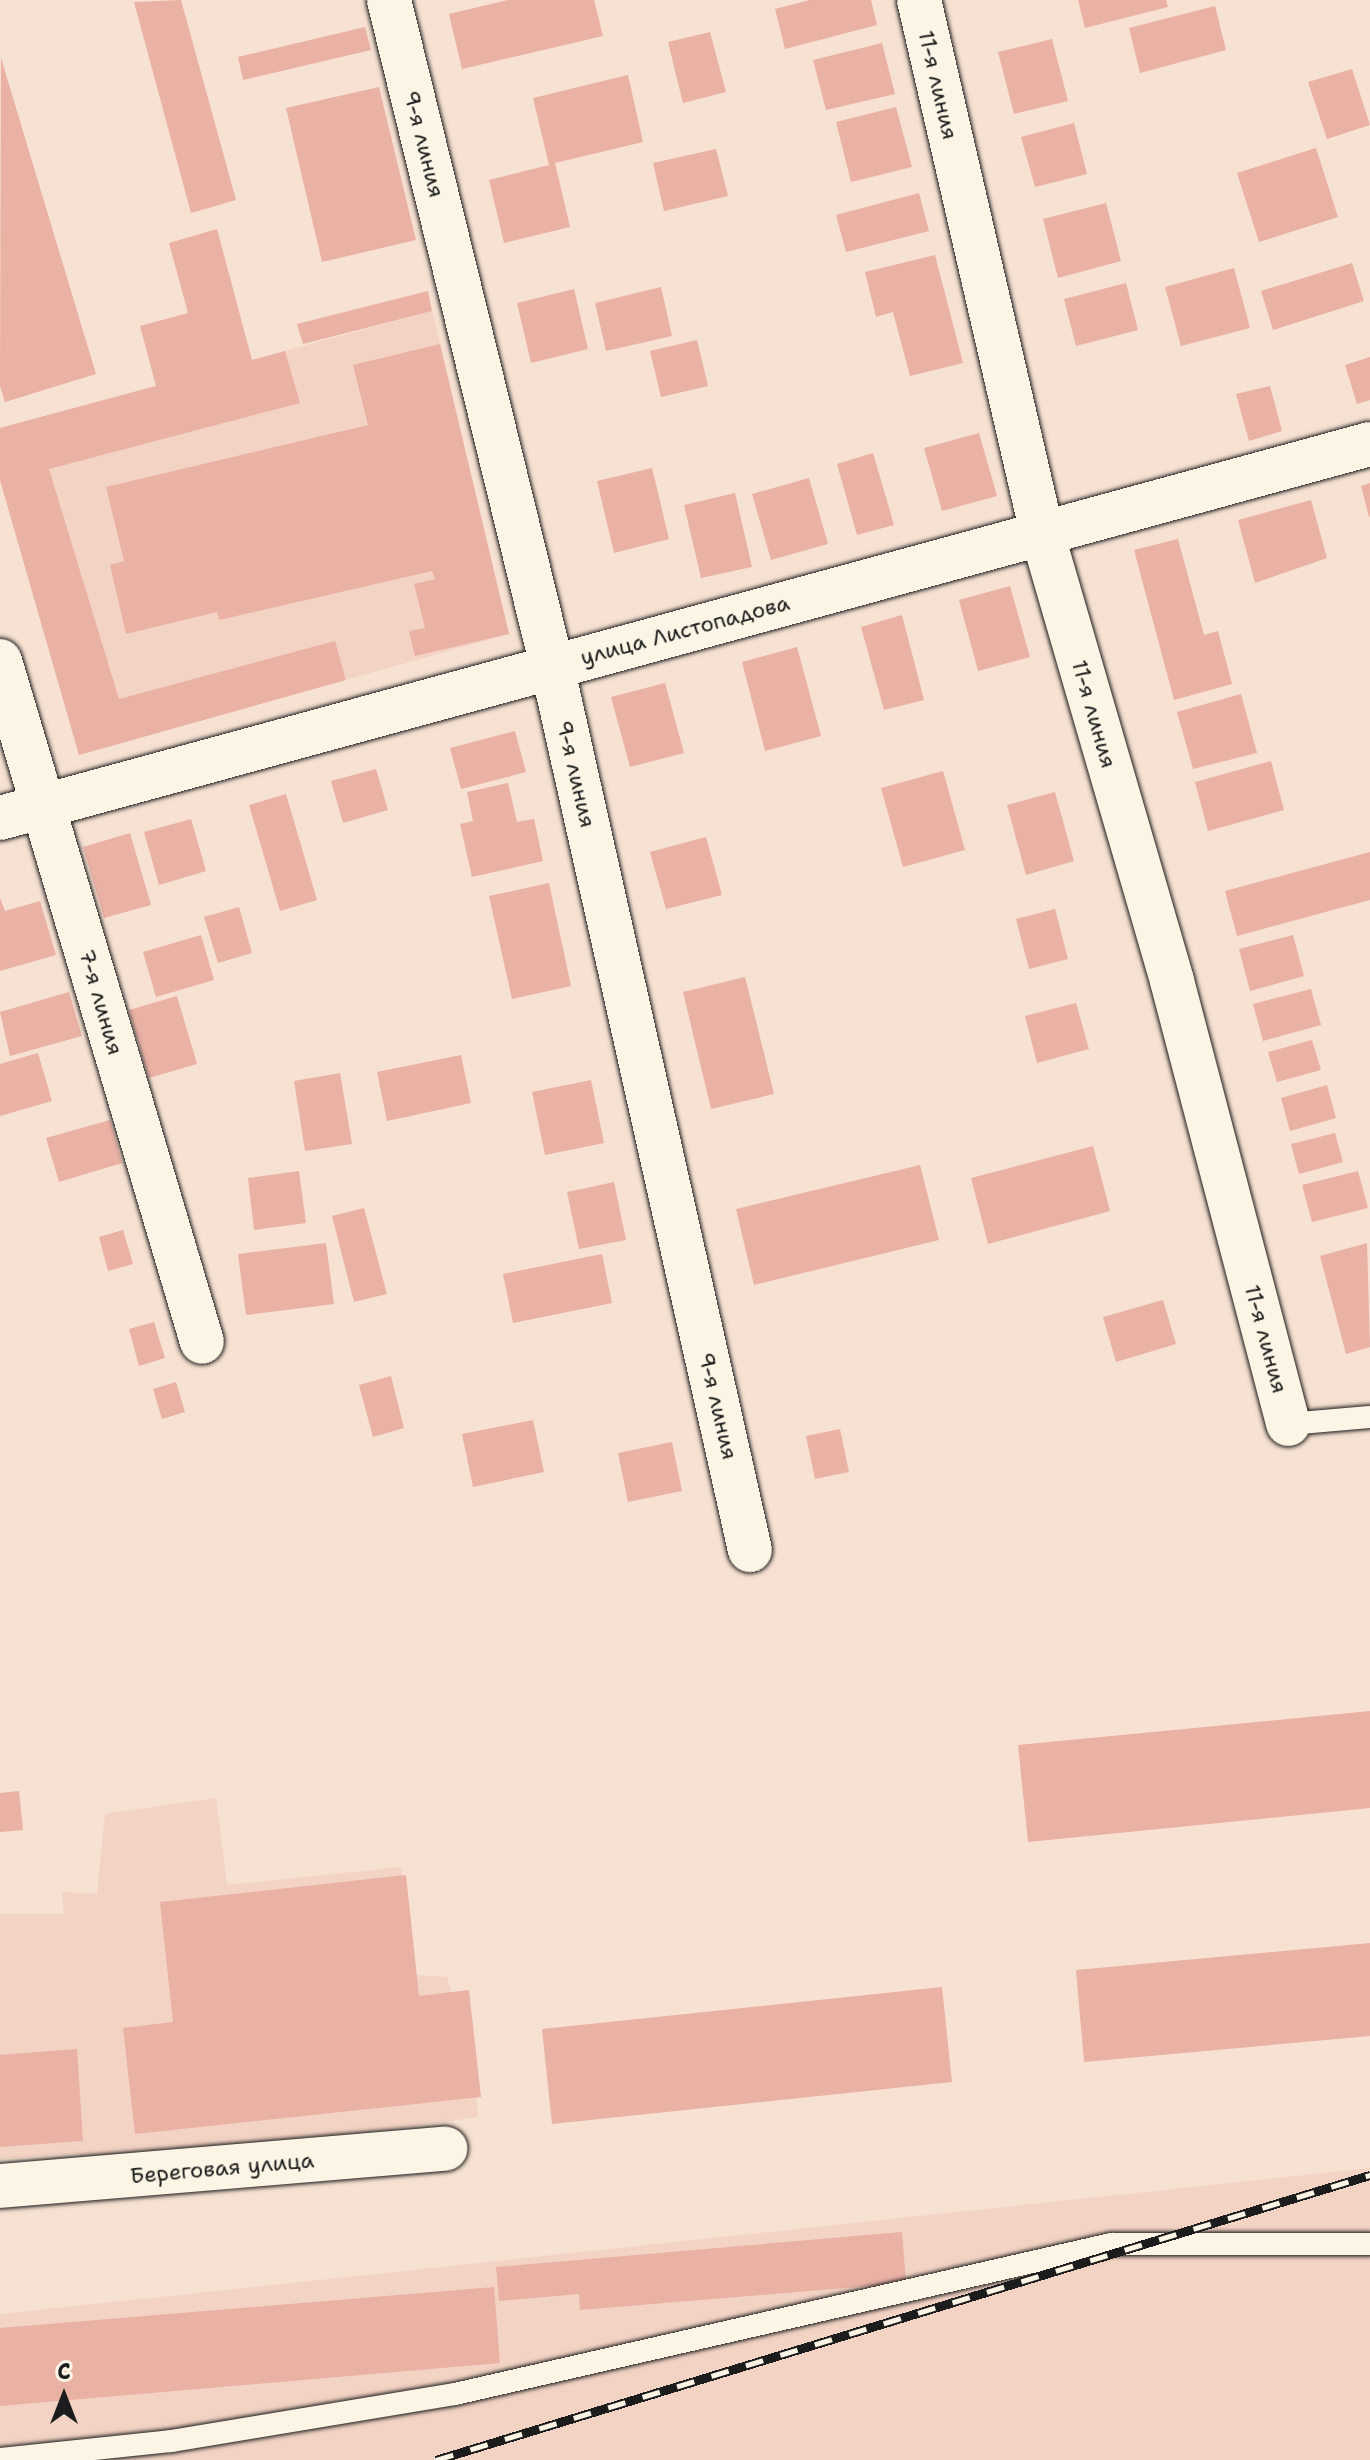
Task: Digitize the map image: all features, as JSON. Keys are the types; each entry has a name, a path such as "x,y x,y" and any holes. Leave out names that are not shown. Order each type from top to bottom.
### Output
{"street":[{"name":"9-я линия","path":"389,0 552,666 750,1550"},
{"name":"11-я линия","path":"919,0 1042,533 1172,981 1288,1424"},
{"name":"улица Листопадова","path":"0,818 1370,444"},
{"name":"7-я линия","path":"0,661 202,1342"},
{"name":"Береговая улица","path":"0,2186 445,2149"}],"lane":[{"path":"1288,1424 1370,1417"},
{"path":"0,2459 171,2441 455,2394 1135,2240 1370,2244"}],"shaded area":[{"path":"432,311 509,634 79,755 0,480 0,428"},
{"path":"216,1798 227,1885 401,1867 415,1975 447,1977 453,1999 469,2003 478,2117 82,2172 78,2153 0,2159 0,1914 64,1914 62,1892 97,1894 105,1814"},
{"path":"1370,2168 1370,2460 0,2460 0,2314"}],"building":[{"path":"181,0 236,200 191,213 134,2"},
{"path":"508,0 594,0 603,36 462,69 449,14"},
{"path":"810,0 871,0 877,25 785,49 775,9"},
{"path":"1078,0 1166,0 1168,7 1085,28"},
{"path":"1215,6 1226,50 1140,73 1129,28"},
{"path":"365,27 371,50 243,80 238,57"},
{"path":"710,32 726,92 683,103 668,42"},
{"path":"1052,39 1068,101 1014,114 998,52"},
{"path":"882,43 895,94 826,110 813,60"},
{"path":"1,58 96,374 5,402 0,386"},
{"path":"1352,69 1370,125 1327,139 1308,82"},
{"path":"628,75 643,142 555,163 570,227 504,243 489,180 549,165 533,98"},
{"path":"379,87 416,240 322,262 286,108"},
{"path":"896,107 912,167 851,182 836,122"},
{"path":"1074,123 1087,174 1035,187 1021,137"},
{"path":"1316,148 1338,217 1259,242 1237,173"},
{"path":"716,149 728,196 664,211 653,163"},
{"path":"919,193 929,231 846,252 836,215"},
{"path":"1106,203 1121,261 1058,278 1043,219"},
{"path":"217,229 252,360 285,351 300,403 49,469 119,699 335,641 346,680 79,755 0,480 0,428 156,386 140,326 188,313 169,243"},
{"path":"935,255 963,363 910,376 893,312 876,317 865,272"},
{"path":"1352,263 1364,301 1273,330 1261,291"},
{"path":"1234,268 1250,328 1181,346 1165,287"},
{"path":"1126,283 1138,330 1076,346 1064,299"},
{"path":"661,287 672,336 606,351 595,303"},
{"path":"574,289 588,349 531,363 517,303"},
{"path":"428,291 432,311 303,344 297,324"},
{"path":"697,340 708,386 661,397 650,351"},
{"path":"440,344 509,634 415,656 409,631 425,628 414,584 435,579 432,571 219,620 217,612 126,634 110,565 124,561 106,487 368,425 353,365"},
{"path":"1370,357 1370,400 1357,404 1345,365"},
{"path":"1270,386 1282,431 1249,441 1236,394"},
{"path":"979,433 997,496 942,511 924,448"},
{"path":"873,453 894,525 857,535 837,464"},
{"path":"652,468 669,539 614,553 597,481"},
{"path":"809,478 828,544 771,560 752,494"},
{"path":"1370,483 1370,517 1369,517 1361,486"},
{"path":"735,493 752,567 701,578 684,505"},
{"path":"1311,500 1327,558 1255,583 1238,520"},
{"path":"1178,539 1204,635 1218,631 1232,684 1174,700 1134,550"},
{"path":"1010,586 1030,657 978,671 959,600"},
{"path":"902,615 924,700 884,710 861,627"},
{"path":"797,647 821,736 765,751 742,662"},
{"path":"665,683 684,753 630,767 611,697"},
{"path":"1241,694 1257,753 1193,769 1177,712"},
{"path":"515,731 526,772 461,789 450,748"},
{"path":"1271,761 1284,810 1208,831 1195,782"},
{"path":"376,769 388,810 343,823 331,781"},
{"path":"943,771 965,850 903,867 881,788"},
{"path":"508,783 517,822 534,819 543,861 472,877 460,824 473,821 467,792"},
{"path":"1055,792 1074,861 1026,875 1007,805"},
{"path":"286,794 317,900 280,911 249,805"},
{"path":"191,819 206,871 159,885 144,832"},
{"path":"130,833 151,905 104,918 83,847"},
{"path":"706,837 722,895 666,909 650,852"},
{"path":"1370,852 1370,900 1237,936 1225,891"},
{"path":"549,883 571,986 512,999 489,896"},
{"path":"0,898 5,911 40,901 56,955 0,971"},
{"path":"239,907 252,953 218,963 204,917"},
{"path":"1055,909 1068,959 1029,969 1016,919"},
{"path":"201,935 214,980 156,997 143,952"},
{"path":"1293,935 1304,976 1250,991 1239,949"},
{"path":"745,977 774,1094 711,1109 683,992"},
{"path":"1311,989 1321,1025 1263,1041 1253,1004"},
{"path":"69,992 82,1036 10,1056 0,1012"},
{"path":"177,996 197,1064 149,1078 129,1010"},
{"path":"1076,1003 1089,1049 1037,1063 1025,1016"},
{"path":"1312,1040 1321,1070 1277,1082 1268,1052"},
{"path":"38,1053 52,1101 0,1116 0,1064"},
{"path":"461,1055 471,1103 387,1121 377,1072"},
{"path":"340,1073 352,1144 305,1151 294,1081"},
{"path":"591,1080 604,1143 545,1155 532,1092"},
{"path":"1327,1085 1336,1118 1290,1131 1281,1098"},
{"path":"110,1120 122,1163 59,1182 46,1138"},
{"path":"1335,1133 1343,1162 1299,1174 1291,1144"},
{"path":"1093,1146 1110,1211 988,1244 971,1178"},
{"path":"920,1165 939,1240 754,1285 736,1209"},
{"path":"299,1171 306,1223 254,1230 248,1178"},
{"path":"1358,1171 1368,1208 1312,1222 1302,1185"},
{"path":"614,1182 626,1240 579,1249 567,1192"},
{"path":"364,1208 387,1294 354,1302 332,1216"},
{"path":"123,1230 133,1264 108,1271 99,1237"},
{"path":"326,1243 334,1304 246,1315 238,1254"},
{"path":"1367,1243 1370,1347 1346,1354 1320,1256"},
{"path":"602,1254 612,1303 513,1323 503,1274"},
{"path":"1163,1300 1176,1344 1116,1362 1103,1317"},
{"path":"154,1322 165,1358 139,1366 129,1329"},
{"path":"391,1376 404,1428 373,1437 359,1385"},
{"path":"176,1382 185,1412 162,1419 153,1389"},
{"path":"533,1420 544,1472 473,1487 462,1434"},
{"path":"840,1429 849,1472 815,1479 806,1436"},
{"path":"672,1442 682,1491 628,1502 618,1453"},
{"path":"1370,1711 1370,1808 1028,1842 1018,1745"},
{"path":"19,1791 23,1830 0,1832 0,1793"},
{"path":"406,1875 419,1996 469,1990 481,2097 135,2134 123,2028 173,2022 160,1902"},
{"path":"1370,1943 1370,2036 1084,2062 1076,1970"},
{"path":"942,1987 952,2082 552,2124 542,2029"},
{"path":"77,2049 83,2141 0,2147 0,2055"},
{"path":"902,2232 906,2283 580,2310 579,2294 499,2301 496,2267"},
{"path":"494,2287 500,2363 0,2406 0,2328"}],"railway":[{"path":"436,2460 1370,2175"}]}
